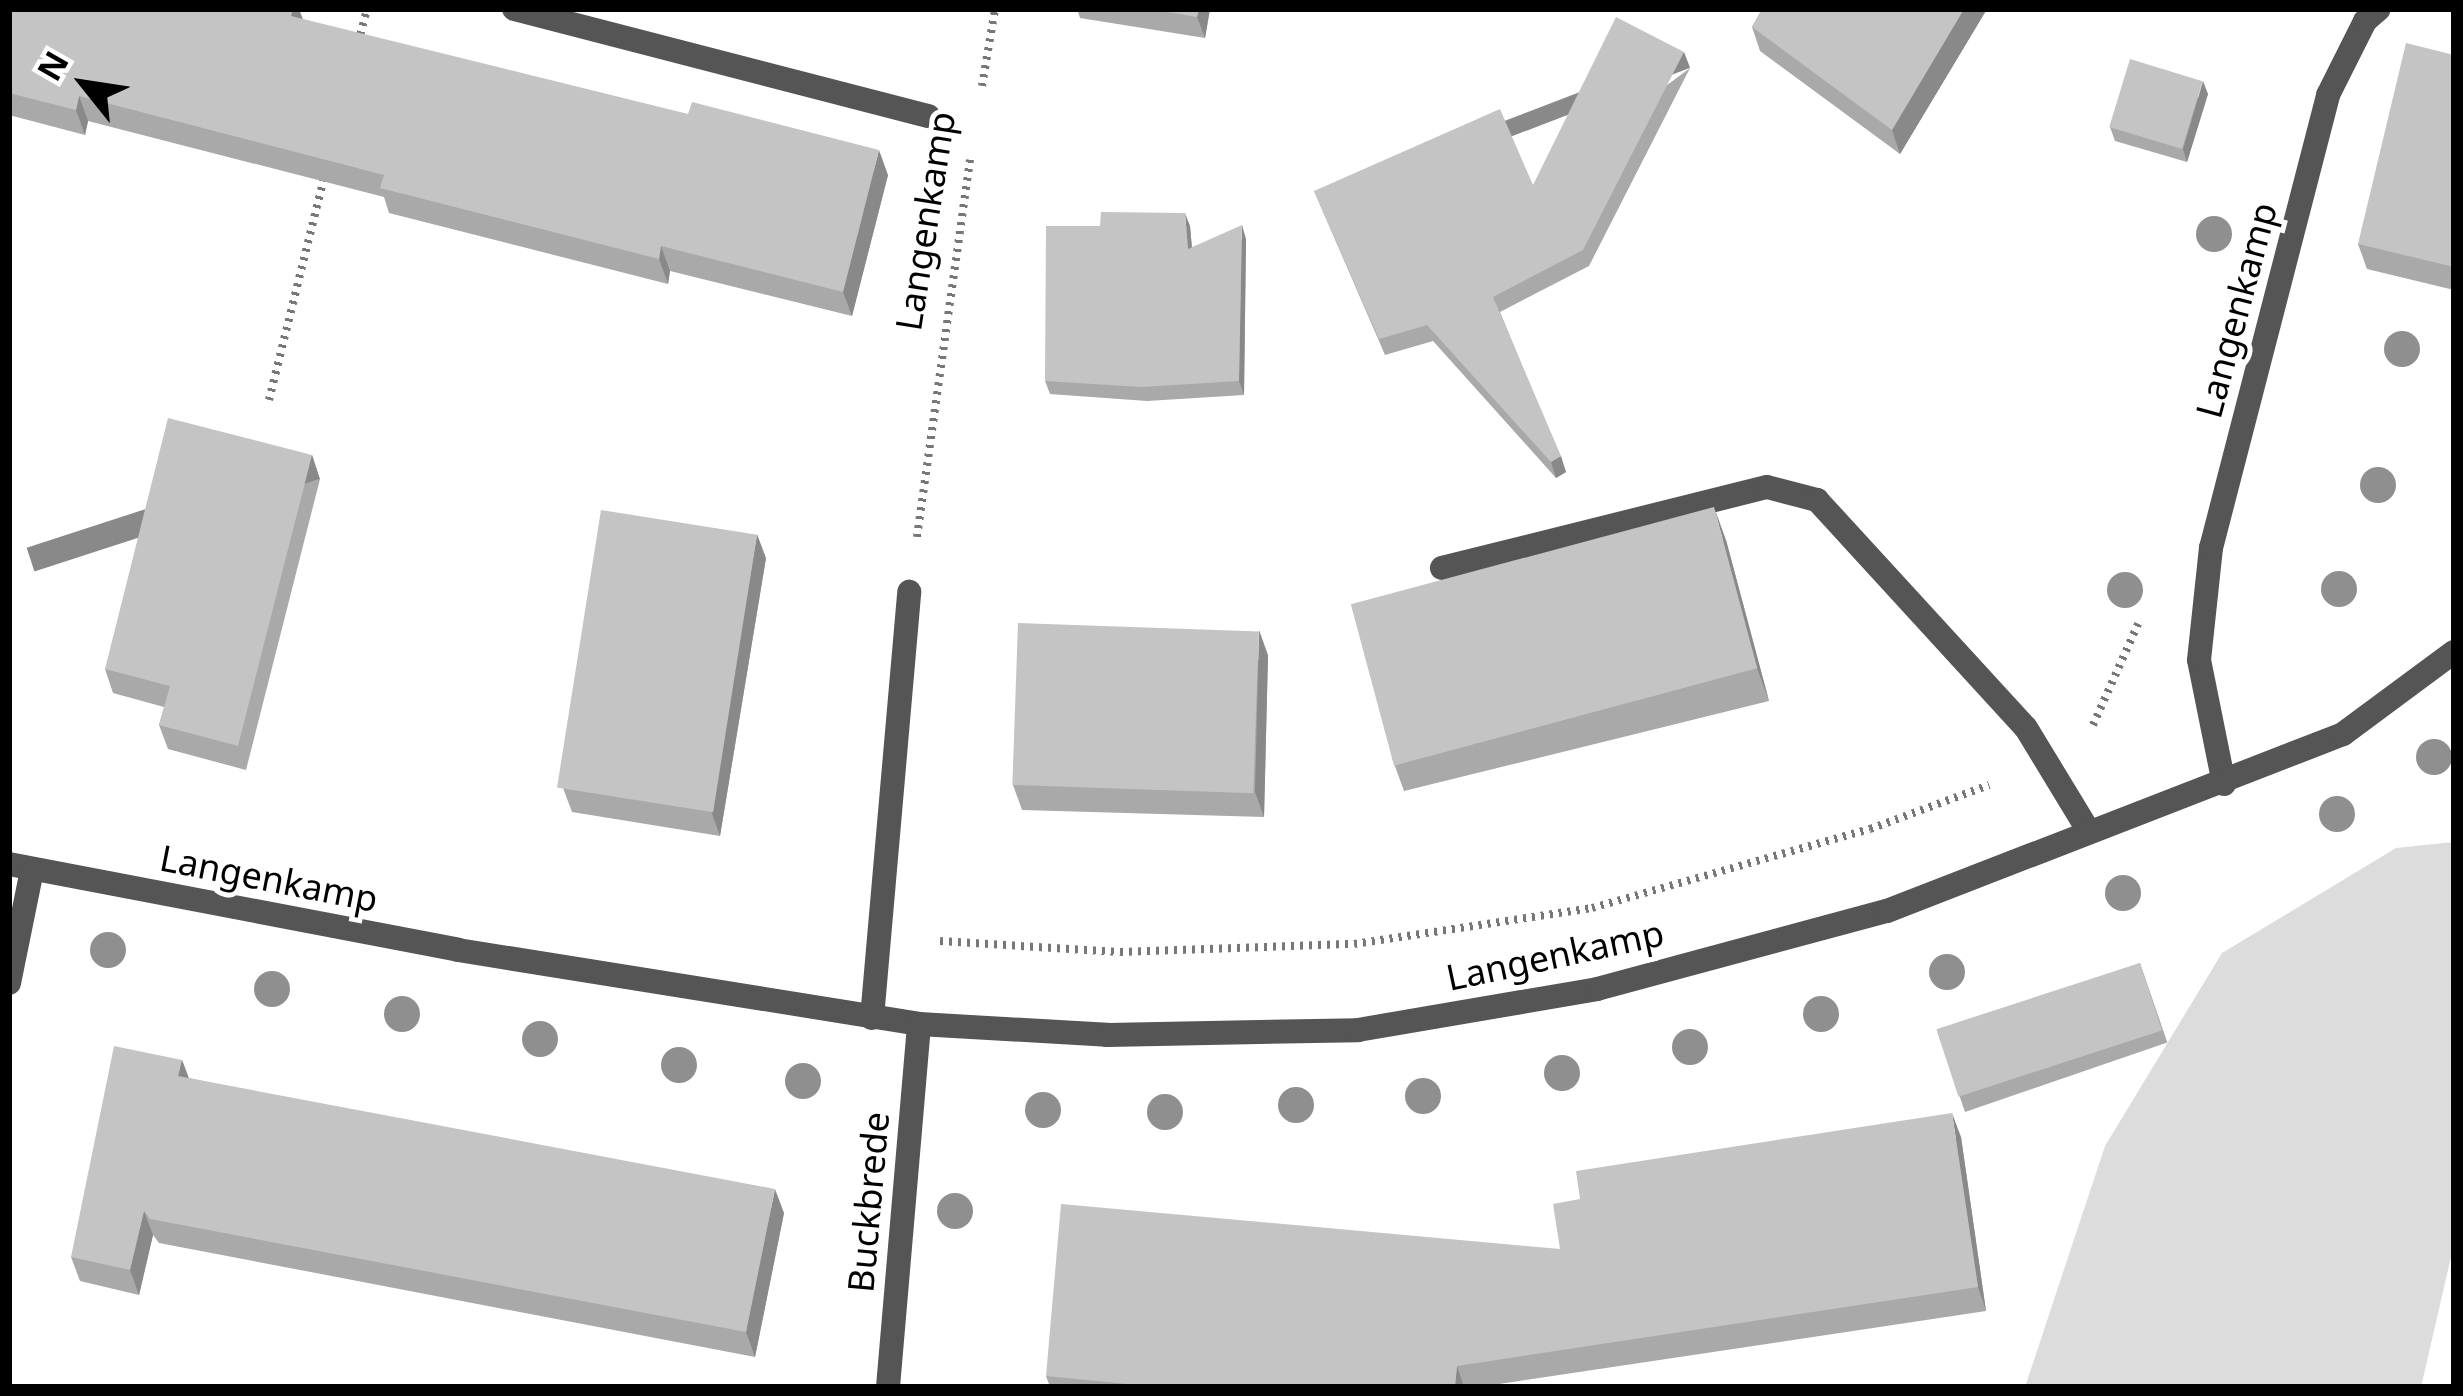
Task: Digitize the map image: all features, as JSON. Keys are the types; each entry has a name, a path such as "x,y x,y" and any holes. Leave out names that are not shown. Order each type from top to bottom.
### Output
{"street":[{"name":"Langenkamp","path":"514,9 928,116"},
{"name":"Langenkamp","path":"2224,784 2198,660 2211,548 2329,95 2365,21 2379,9"},
{"path":"1442,568 1767,487 1817,500 2026,728 2088,830"},
{"path":"872,1018 910,592"},
{"name":"Langenkamp","path":"21,867 919,1024 1107,1035 1358,1030 1597,989 1843,923 2224,784 2343,734 2454,652"},
{"path":"9,983 21,867"},
{"name":"Buckbrede","path":"888,1387 919,1024"}],"path":[{"path":"355,55 367,9"},
{"name":"Langenkamp","path":"979,103 995,9"},
{"name":"Langenkamp","path":"910,592 972,150"},
{"path":"269,400 326,170"},
{"path":"879,938 1120,952 1354,944 1592,908 1870,829 2045,764 2087,736 2127,664 2144,605"}],"shaded area":[{"path":"2454,842 2454,1244 2421,1387 2025,1387 2105,1146 2222,953 2396,848"}],"building":[{"path":"9,9 293,9 291,16 688,114 692,102 879,150 843,292 661,246 659,259 380,188 384,175 79,96 76,110 9,93"},
{"path":"1149,9 1199,9 1197,17"},
{"path":"1762,9 1964,9 1892,130 1752,27"},
{"path":"1616,17 1684,52 1583,250 1493,297 1561,456 1551,462 1427,325 1379,339 1314,191 1500,109 1533,185"},
{"path":"2406,43 2454,55 2454,267 2358,244"},
{"path":"2130,59 2203,81 2182,149 2109,127"},
{"path":"1101,212 1185,213 1188,249 1242,225 1239,381 1142,387 1045,381 1046,226 1100,226"},
{"path":"168,418 312,455 238,746 159,725 170,686 105,669"},
{"path":"1714,507 1757,668 1394,766 1351,604"},
{"path":"601,510 757,535 713,812 557,788"},
{"path":"1018,623 1259,631 1253,793 1012,785"},
{"path":"2140,963 2162,1031 1958,1097 1936,1029"},
{"path":"114,1046 182,1060 178,1076 775,1189 746,1332 150,1219 144,1211 130,1270 71,1257"},
{"path":"1952,1113 1978,1287 1457,1366 1455,1387 1158,1387 1046,1376 1061,1204 1560,1249 1553,1204 1580,1199 1576,1171"}]}
